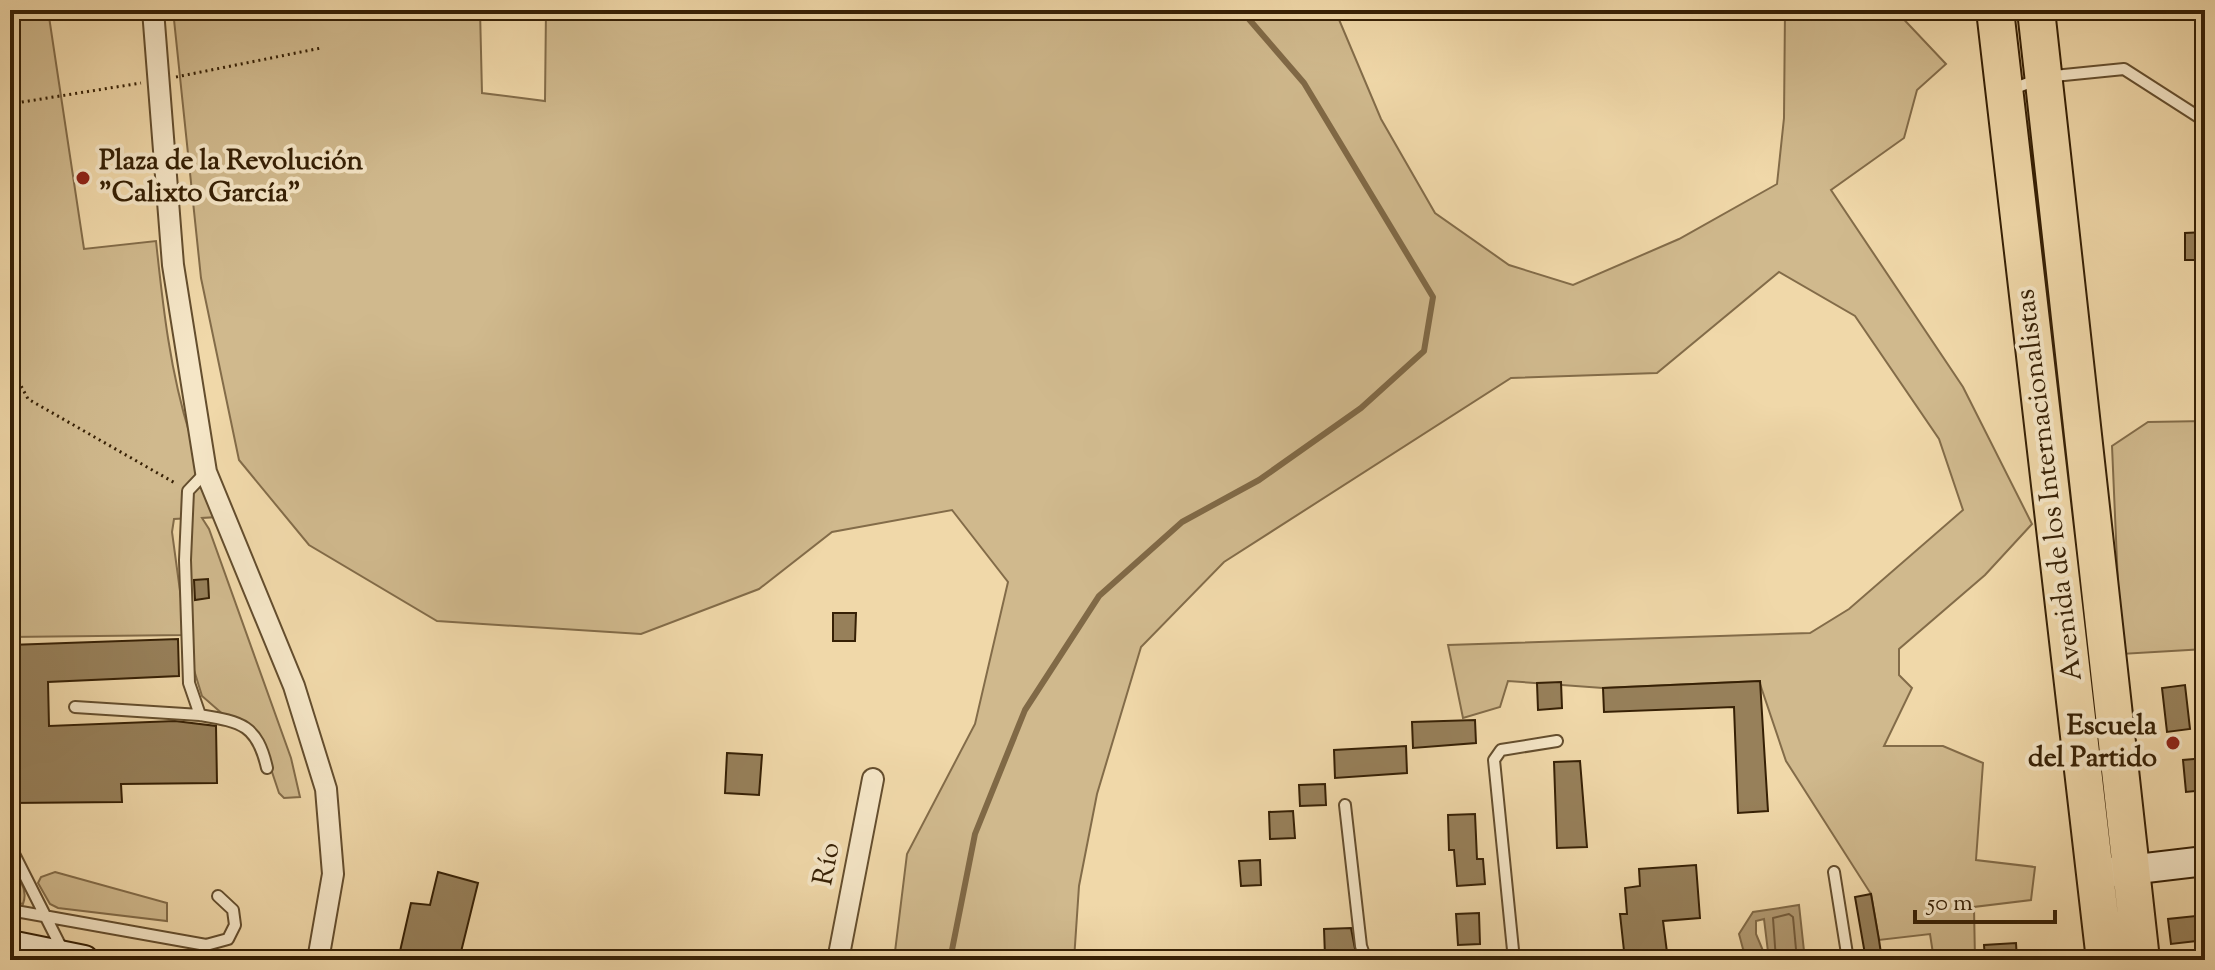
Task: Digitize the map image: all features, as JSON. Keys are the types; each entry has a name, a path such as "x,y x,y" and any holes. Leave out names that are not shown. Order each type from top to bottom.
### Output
{"highway":[{"name":"Avenida de los Internacionalistas","path":"1995,10 2105,960"},
{"name":"Avenida de los Internacionalistas","path":"2036,10 2141,960"}],"street":[{"path":"153,10 173,265 206,472 294,686 326,789 333,874 318,960"},
{"name":"Río","path":"838,960 873,779"},
{"path":"2095,874 2205,861"},
{"path":"10,945 73,959"}],"lane":[{"path":"2005,92 2044,77 2124,69 2205,121"},
{"path":"200,715 189,683 185,560 188,491 206,472"},
{"path":"2205,679 2202,679 2205,709"},
{"path":"75,707 200,715 239,722 254,733 267,768"},
{"path":"1514,960 1494,760 1501,750 1557,741"},
{"path":"1345,805 1361,946 1366,960"},
{"path":"11,852 43,915 73,959"},
{"path":"1834,872 1848,960"},
{"path":"10,910 206,945 228,939 235,925 233,910 218,896"}],"path":[{"path":"10,365 28,399 188,491"}],"shaded area":[{"name":"Plaza de la Revolución \"Calixto García\"","path":"10,10 48,10 84,249 156,241 177,387 218,517 202,518 209,529 291,758 300,797 284,798 279,793 265,751 202,696 194,670 188,600 192,518 174,519 172,532 186,635 10,637"},
{"path":"173,10 480,10 482,93 545,101 546,10 1335,10 1381,119 1435,213 1509,265 1573,285 1679,239 1777,184 1784,118 1785,10 1895,10 1946,64 1917,90 1904,138 1831,190 1963,387 2032,524 1985,575 1899,649 1899,675 1912,688 1884,746 1943,746 1983,763 1976,860 2035,867 2031,900 1974,907 1975,960 1934,960 1930,934 1879,940 1871,894 1786,761 1759,681 1603,688 1508,681 1500,707 1463,718 1448,645 1810,633 1849,609 1963,510 1939,439 1855,316 1779,272 1657,373 1511,378 1224,562 1141,647 1097,794 1079,886 1074,960 894,960 907,854 975,724 1008,582 952,510 832,532 759,589 641,634 437,621 309,545 239,460 201,278"},
{"path":"2205,421 2205,649 2121,654 2112,446 2148,422"},
{"path":"10,870 22,885 25,894 23,904 10,901"},
{"path":"55,872 167,903 167,921 58,908 50,904 38,883 41,877"}],"water":[{"path":"1799,905 1805,960 1769,960 1764,919 1756,921 1756,934 1764,953 1753,956 1743,949 1739,934 1753,912"}],"building":[{"path":"2205,232 2205,260 2185,260 2185,233"},
{"path":"208,579 209,598 195,600 194,580"},
{"path":"833,613 856,613 855,641 833,641"},
{"path":"178,639 179,676 48,682 49,726 175,721 216,726 217,783 121,784 122,802 10,803 10,645"},
{"path":"1760,681 1768,811 1738,813 1734,707 1604,712 1603,688"},
{"path":"1561,682 1562,708 1538,710 1537,683"},
{"path":"2185,685 2190,729 2167,732 2162,688"},
{"path":"1475,720 1476,743 1413,748 1412,722"},
{"path":"1406,746 1407,773 1335,778 1334,750"},
{"path":"727,753 762,755 759,795 725,793"},
{"path":"2205,758 2205,790 2186,792 2183,760"},
{"path":"1580,761 1587,847 1557,848 1554,762"},
{"path":"1325,784 1326,805 1300,806 1299,785"},
{"path":"1293,811 1295,838 1270,839 1269,812"},
{"path":"1475,814 1477,859 1483,859 1485,884 1457,886 1454,850 1449,850 1448,815"},
{"path":"1260,860 1261,885 1241,886 1239,861"},
{"path":"1696,865 1700,918 1663,921 1668,960 1625,960 1620,914 1627,914 1625,888 1640,886 1639,869"},
{"path":"438,872 478,883 459,960 398,960 411,903 430,905"},
{"path":"1871,894 1882,960 1866,960 1855,897"},
{"path":"1479,913 1480,944 1458,945 1456,914"},
{"path":"2205,915 2205,940 2171,944 2168,919"},
{"path":"1351,928 1356,954 1325,956 1324,929"},
{"path":"2016,943 2017,960 1985,960 1984,945"}],"waterway":[{"path":"950,960 975,834 1025,710 1099,596 1182,522 1259,480 1361,408 1424,351 1433,297 1304,83 1241,10"}],"place":[{"name":"Plaza de la Revolución \"Calixto García\"","path":"83,178"},
{"name":"Escuela del Partido","path":"2173,743"}]}
